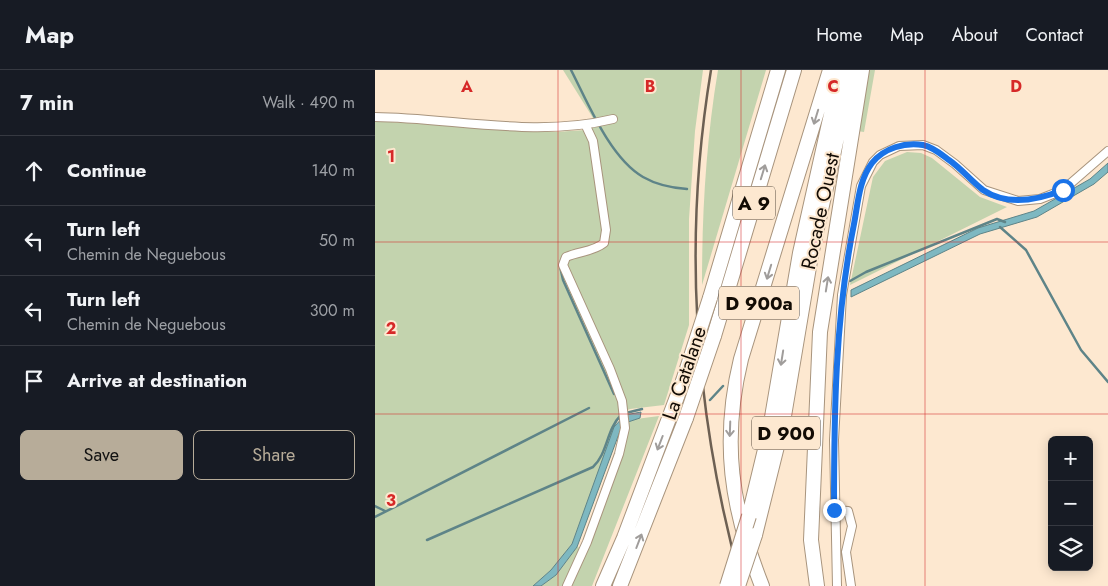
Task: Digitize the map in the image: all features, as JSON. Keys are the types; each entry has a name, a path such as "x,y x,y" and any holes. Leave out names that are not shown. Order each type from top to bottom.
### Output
{"highway":[{"name":"La Catalane","path":"603,586 683,381 710,298 778,70"},
{"name":"La Catalane","path":"620,586 686,418 714,336 794,70"},
{"name":"D 900a","path":"753,539 731,478 729,452 733,393 741,359 830,70"},
{"name":"Rocade Ouest","path":"727,586 749,516 770,429 800,253 841,70"},
{"name":"Rocade Ouest","path":"738,586 753,539 783,422 798,320 852,70"},
{"name":"D 900a","path":"811,586 807,540 813,407 820,332 862,70"},
{"path":"817,586 811,540 820,332"},
{"name":"D 900","path":"745,586 753,539"},
{"path":"753,539 764,586"}],"street":[{"path":"375,117 555,128 586,126 613,119"},
{"path":"567,586 587,542 619,454 625,428 625,411 610,369 563,265 566,257 599,247 604,243 606,230 593,141 586,126"},
{"path":"837,586 834,440 842,295 863,180 873,162 890,150 907,144 923,145 936,150 984,190 1018,201 1040,199 1063,190 1108,151"},
{"path":"834,510 849,512 851,519 847,552 851,586"}],"green space":[{"path":"563,70 703,70 695,131 689,219 689,325 664,405 630,409 620,413 572,544 551,570 533,586 375,586 375,121 555,132 586,130 598,126"},
{"path":"718,70 766,70 702,285 703,231 710,123"},
{"path":"868,70 875,70 864,132 857,131"},
{"path":"907,152 921,153 932,158 980,197 1007,207 850,285 873,177 885,161"},
{"path":"659,416 592,586 572,586 611,488 629,428 627,422"},
{"path":"577,547 581,548 563,586 541,586 556,575"}],"water":[{"path":"1108,163 1108,172 1094,184 1037,217 980,234 851,297 851,290 978,228 1034,211 1090,179"},
{"path":"641,412 640,418 628,422 620,431 577,547 556,575 541,586 533,586 551,570 572,544 614,427 625,415"}],"waterway":[{"path":"571,70 601,129 620,157 643,177 670,187 687,189"},
{"path":"850,281 866,272 997,219 1005,222"},
{"path":"1000,227 1026,250 1081,350 1108,382"},
{"path":"560,266 563,280 614,394"},
{"path":"710,400 723,386"},
{"path":"375,517 589,408"},
{"path":"626,413 642,409"},
{"path":"427,540 593,467 602,455 612,427 621,415"},
{"path":"375,506 385,511"}],"railway":[{"path":"711,70 702,135 697,200 698,330 713,459 742,586"}],"route":[{"path":"834,510 834,440 842,295 861,186 873,162 880,155 899,146 907,144 923,145 936,150 955,164 984,190 999,196 1018,201 1040,199 1063,190"}]}
